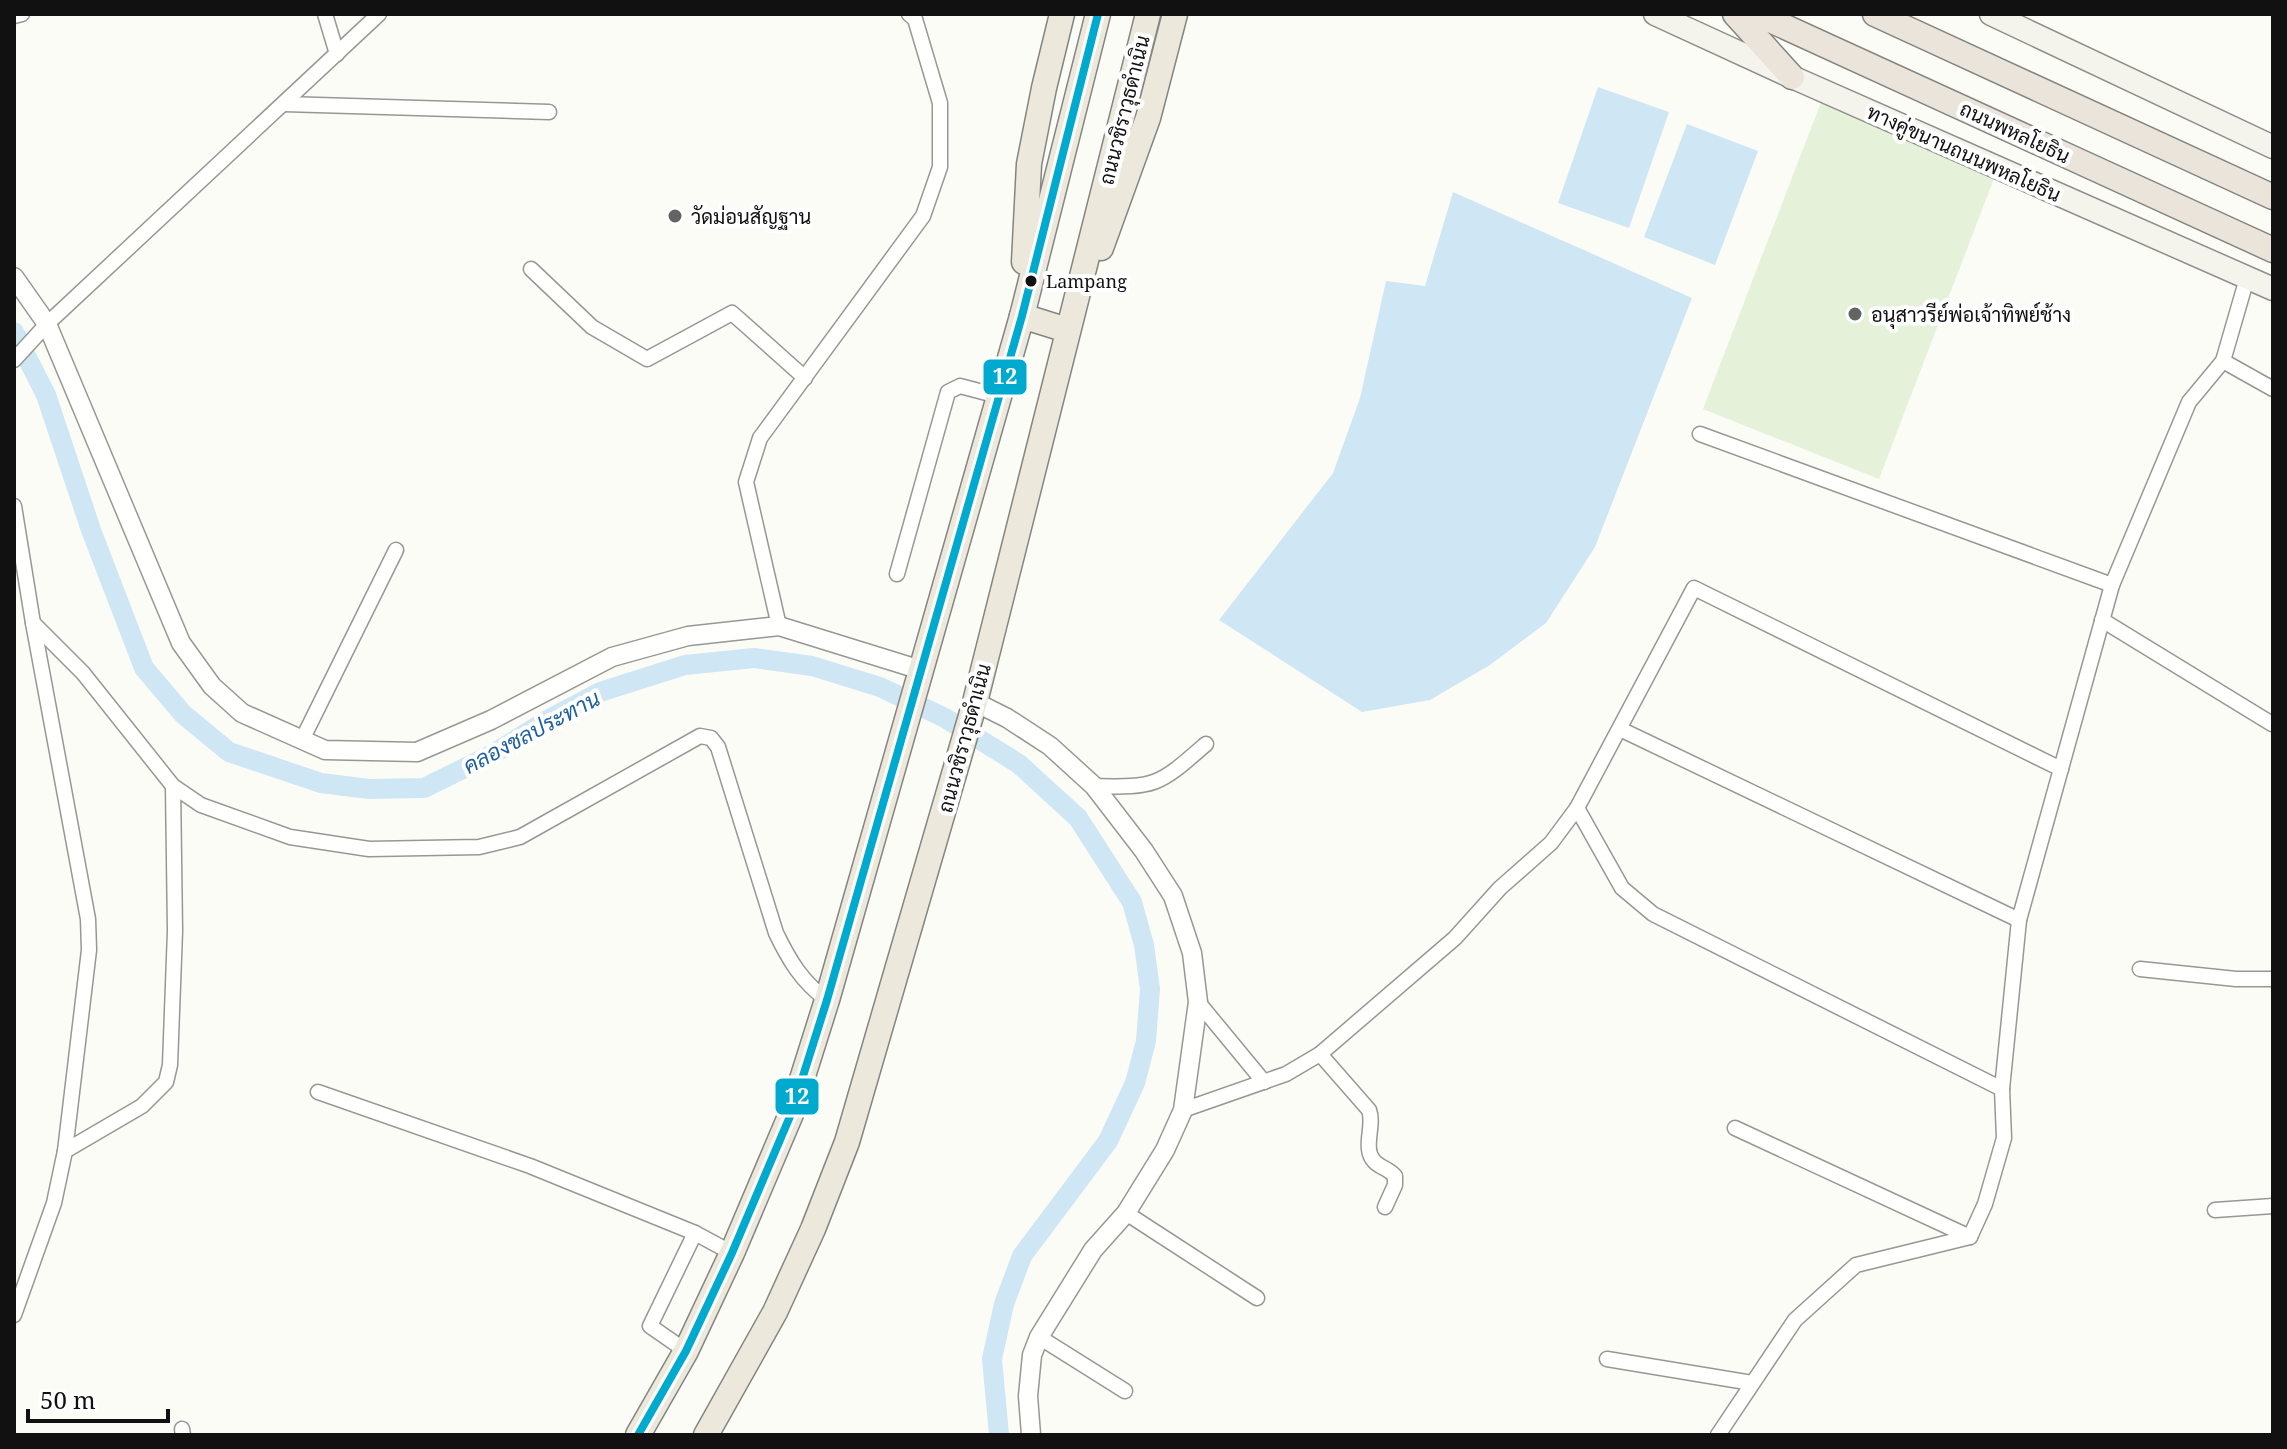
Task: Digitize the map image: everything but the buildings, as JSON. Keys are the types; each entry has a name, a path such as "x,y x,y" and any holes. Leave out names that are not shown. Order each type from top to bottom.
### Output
{"highway":[{"path":"1735,14 1792,77"},
{"name":"ถนนพหลโยธิน","path":"1757,14 2273,250"},
{"path":"1875,14 2273,197"}],"main road":[{"path":"1022,316 1029,164 1062,14"},
{"path":"638,1435 686,1351 791,1114 827,1000 1022,316 1098,14"},
{"name":"ถนนวชิราวุธดำเนิน","path":"706,1435 775,1312 813,1229 847,1142 975,702 1148,14"},
{"path":"1022,316 1067,330 1118,208 1148,118 1175,14"},
{"name":"ทางคู่ขนานถนนพหลโยธิน","path":"1655,14 2273,289"},
{"path":"1991,14 2273,147"}],"street":[{"path":"14,16 22,14"},
{"path":"325,14 337,54"},
{"path":"14,360 47,324 379,14"},
{"path":"779,626 746,482 760,438 923,216 940,167 940,103 915,19 909,14"},
{"path":"284,104 549,112"},
{"path":"531,269 592,327 647,359 732,313 805,378"},
{"path":"14,277 47,324 181,643 212,686 242,713 325,750 417,752 491,720 612,657 688,636 779,626 921,670"},
{"path":"1970,1237 1985,1204 2004,1138 2002,1089 2019,920 2112,585 2189,402 2223,361 2247,278"},
{"path":"2223,361 2273,389"},
{"path":"897,574 948,392 960,386 998,396"},
{"path":"1700,434 2112,585"},
{"path":"14,506 88,919 89,950 65,1151 54,1203 14,1315"},
{"path":"302,740 396,550"},
{"path":"1183,1110 1286,1074 1320,1054 1455,938 1500,888 1551,843 1577,808 1694,588 2061,769"},
{"path":"2102,620 2272,724"},
{"path":"33,623 83,673 173,786 201,805 290,837 369,849 479,847 520,837 700,736 711,738 718,747 776,933 790,961 808,986 827,1000"},
{"path":"975,702 1050,746 1094,786 1144,851 1173,896 1192,953 1198,1002 1183,1110 1165,1150 1126,1213 1093,1250 1039,1337 1032,1355 1028,1396 1031,1435"},
{"path":"1620,729 2019,920"},
{"path":"1094,786 1137,786 1166,779 1206,744"},
{"path":"65,1151 142,1106 166,1082 170,1065 175,931 173,786"},
{"path":"1577,808 1622,888 1653,914 2002,1089"},
{"path":"2140,969 2236,979 2273,979"},
{"path":"1198,1002 1264,1082"},
{"path":"1320,1054 1369,1110 1373,1119 1369,1148 1372,1160 1395,1176 1395,1185 1385,1207"},
{"path":"318,1092 530,1166 695,1233 732,1253"},
{"path":"1735,1128 1970,1237"},
{"path":"2215,1210 2273,1206"},
{"path":"1126,1213 1257,1298"},
{"path":"686,1351 650,1326 695,1233"},
{"path":"1718,1435 1795,1320 1856,1265 1970,1237"},
{"path":"1039,1337 1125,1391"},
{"path":"1607,1359 1752,1383"}],"green space":[{"path":"1825,92 1998,168 1879,479 1703,409"}],"water":[{"path":"1598,87 1669,112 1629,228 1558,203"},
{"path":"1687,124 1758,151 1715,265 1644,237"},
{"path":"1453,192 1692,298 1595,547 1546,623 1490,665 1430,700 1362,712 1219,620 1333,473 1360,398 1386,281 1425,286"}],"waterway":[{"name":"คลองชลประทาน","path":"14,332 46,395 91,530 144,668 183,714 229,752 321,783 369,789 424,788 493,754 600,692 685,665 754,658 812,666 880,687 945,718 1019,764 1078,818 1132,902 1144,945 1150,989 1146,1041 1135,1083 1108,1141 1022,1256 1004,1304 992,1359 999,1435"}],"transit line":[{"name":"12","path":"638,1435 686,1351 791,1114 827,1000 1022,316 1098,14"}],"place":[{"name":"วัดม่อนสัญฐาน","path":"675,216"},
{"name":"Lampang","path":"1031,281"},
{"name":"อนุสาวรีย์พ่อเจ้าทิพย์ช้าง","path":"1855,314"}]}
